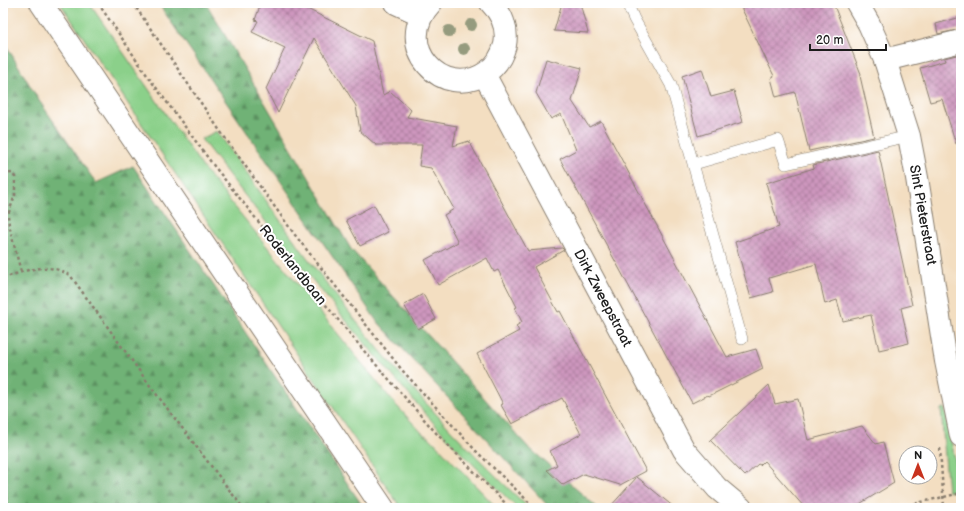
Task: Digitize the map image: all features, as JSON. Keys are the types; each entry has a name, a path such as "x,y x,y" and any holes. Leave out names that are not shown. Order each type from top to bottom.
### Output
{"street":[{"path":"41,3 383,508"},
{"path":"396,3 426,9 417,29 417,43 421,57 430,68 442,76 456,80 471,80 484,74 490,70 503,52 506,37 503,22 501,15 491,3"},
{"name":"Sint Pieterstraat","path":"857,3 869,24 885,60 909,136 946,361 961,436"},
{"path":"885,60 961,41"},
{"name":"Dirk Zweepstraat","path":"484,74 684,450 717,488 742,508"}],"lane":[{"path":"627,3 634,19 671,85 742,338"},
{"path":"694,164 778,140 786,164 909,136"}],"path":[{"name":"Roderlandbaan","path":"98,3 149,78 214,166 305,280 428,424 510,508"},
{"name":"Roderlandbaan","path":"133,3 218,128 295,235 402,370 476,452 535,508"},
{"path":"3,174 12,173 15,177 15,195 8,215 9,225 22,272"},
{"path":"3,278 22,272 45,268 56,269 70,275 243,508"},
{"path":"3,485 9,508"},
{"path":"912,508 913,504 961,493"}],"green space":[{"path":"60,3 89,3 204,169 395,404 497,508 401,508"},
{"path":"158,3 206,3 351,249 527,446 598,508 550,508 376,320"},
{"path":"3,40 38,99 96,183 133,166 364,508 3,508"},
{"path":"217,131 274,212 356,322 427,405 529,508 517,508 457,449 347,322 201,139"},
{"path":"941,409 945,409 961,490 948,492"}],"building":[{"path":"261,3 295,3 372,41 383,95 390,91 411,110 407,117 457,126 453,146 469,141 528,251 562,248 564,250 534,267 558,312 560,311 646,471 620,485 584,474 563,485 547,470 557,465 550,451 581,434 562,398 512,424 501,405 503,404 477,354 519,331 516,326 522,322 515,308 517,307 498,270 494,272 487,258 438,285 425,260 458,242 444,215 454,209 431,168 419,166 422,145 376,145 360,131 356,106 314,38 278,113 266,89 285,48 252,32 258,21 255,20"},
{"path":"562,3 580,3 588,33 554,31"},
{"path":"739,3 833,3 861,74 860,76 874,137 809,151 795,92 776,97 771,78 774,76"},
{"path":"961,17 961,29 938,34 936,24"},
{"path":"961,54 961,144 956,144 942,99 930,102 920,68 945,61 944,58"},
{"path":"546,59 582,68 572,101 589,127 601,121 727,357 756,349 763,369 692,403 560,159 576,150 561,114 551,119 536,93"},
{"path":"702,69 711,97 734,91 743,122 698,136 682,76"},
{"path":"878,150 912,305 901,308 909,343 879,350 871,315 843,321 837,300 825,304 816,264 769,278 773,292 751,298 735,242 779,227 766,183 814,168 813,165"},
{"path":"374,205 388,232 360,246 346,220"},
{"path":"423,294 436,319 418,329 404,305"},
{"path":"769,385 775,404 798,399 808,440 862,426 876,444 883,442 894,483 853,508 805,508 764,461 760,465 758,464 745,476 710,440"},
{"path":"637,477 675,508 609,508"}]}
